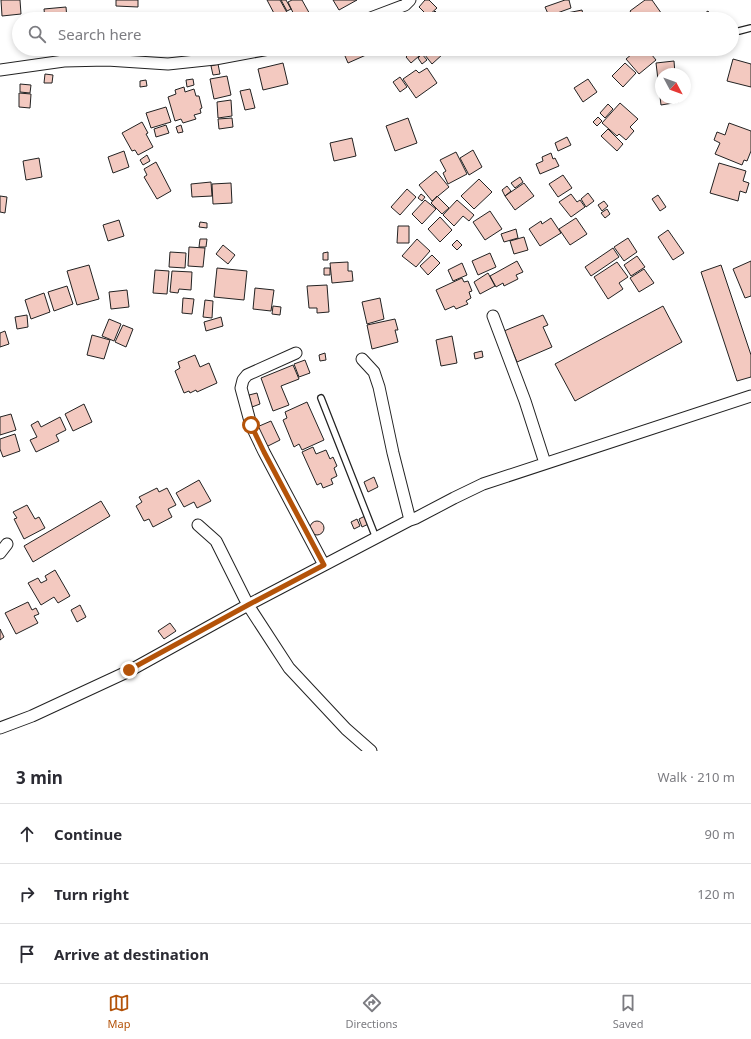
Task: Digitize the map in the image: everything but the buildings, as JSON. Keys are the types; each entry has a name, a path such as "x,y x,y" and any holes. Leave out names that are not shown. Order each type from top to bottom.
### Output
{"street":[{"path":"388,12 405,6 410,0"},
{"path":"0,70 64,61 107,60 168,64 231,56"},
{"path":"493,316 525,401 545,463"},
{"path":"296,353 247,375 243,380 241,388 251,425 324,565"},
{"path":"362,359 374,372 379,387 393,454 410,520"},
{"path":"0,728 32,716 129,670 324,565 483,484 751,396"},
{"path":"198,525 216,541 248,605 289,668 346,729 371,751"},
{"path":"0,553 7,544"}],"lane":[{"path":"739,30 751,28"},
{"path":"321,398 376,538"}],"route":[{"path":"129,670 324,565 251,425"}]}
